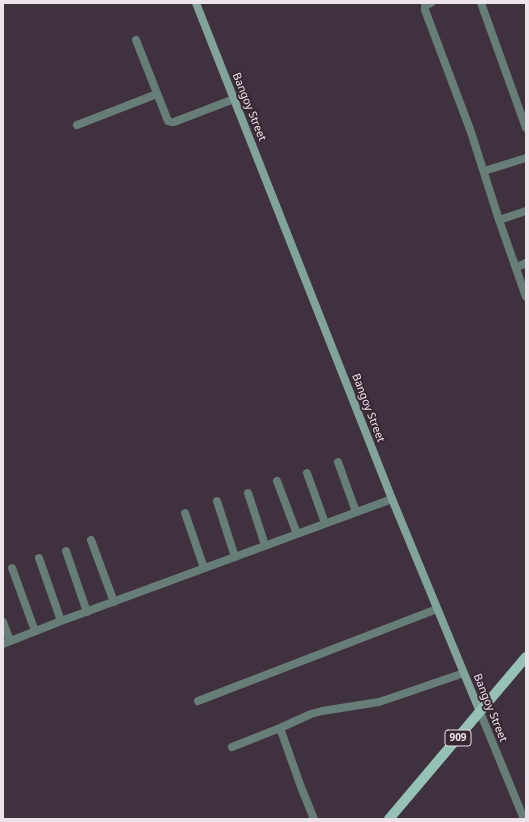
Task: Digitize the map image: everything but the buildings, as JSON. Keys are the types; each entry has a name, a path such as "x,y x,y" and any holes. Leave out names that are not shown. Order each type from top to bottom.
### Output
{"main road":[{"name":"Bangoy Street","path":"196,3 392,499 480,712"},
{"name":"909","path":"389,819 526,657"}],"street":[{"path":"431,3 425,6 424,10 455,89 526,297"},
{"path":"481,3 524,114 526,128"},
{"path":"136,40 168,120 171,122 234,99"},
{"path":"77,125 158,94"},
{"path":"484,171 526,158"},
{"path":"499,220 526,210"},
{"path":"516,267 526,263"},
{"path":"338,462 356,512"},
{"path":"307,473 325,523"},
{"path":"277,481 297,534"},
{"path":"248,493 265,545"},
{"path":"3,622 7,642 392,499"},
{"path":"217,502 235,557"},
{"path":"185,513 204,568"},
{"path":"91,540 114,602"},
{"path":"66,551 87,612"},
{"path":"39,558 61,621"},
{"path":"12,568 35,631"},
{"path":"198,701 437,609"},
{"path":"232,747 311,714 379,702 464,672"},
{"name":"Bangoy Street","path":"480,712 524,819"},
{"path":"280,728 301,788 314,819"}]}
